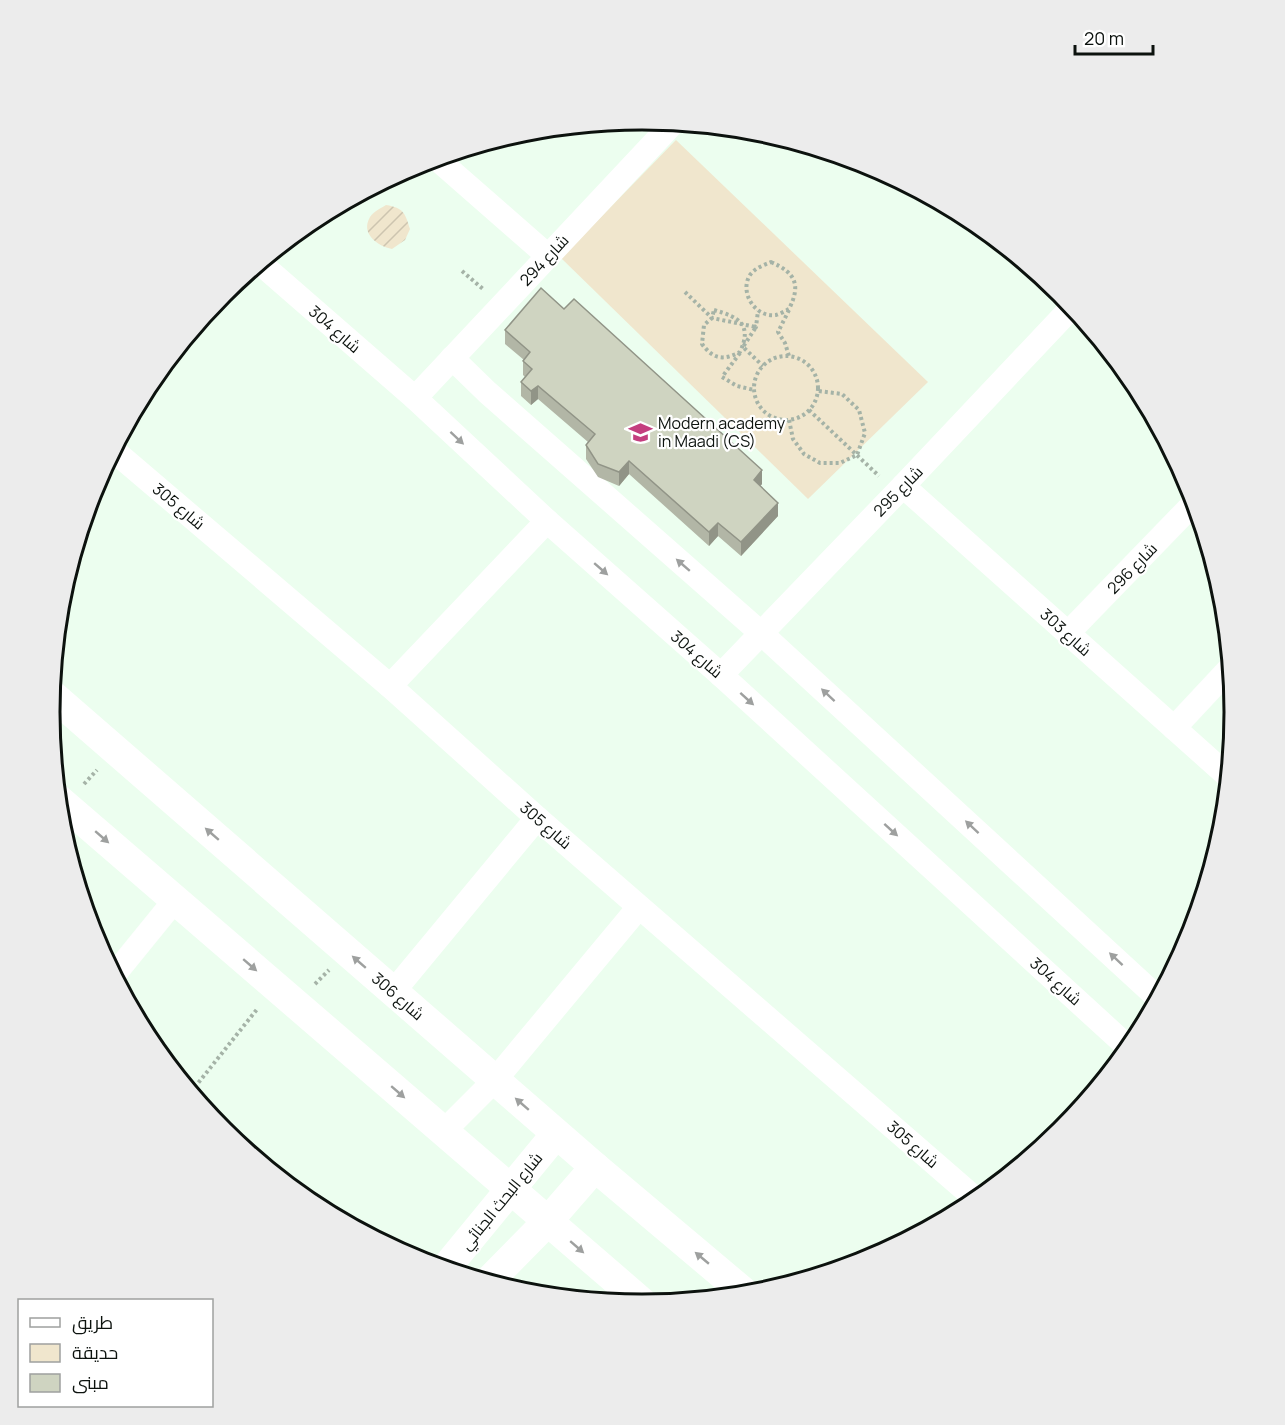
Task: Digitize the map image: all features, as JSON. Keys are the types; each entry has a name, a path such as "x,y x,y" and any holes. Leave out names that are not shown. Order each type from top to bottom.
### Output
{"street":[{"name":"شارع 294","path":"415,398 666,131"},
{"path":"444,165 548,256"},
{"name":"شارع 304","path":"266,268 415,398 547,521 721,675 1123,1042"},
{"name":"شارع 295","path":"721,675 900,490 1066,313"},
{"path":"452,358 487,392 761,633 1153,993"},
{"name":"شارع 305","path":"120,455 390,686 537,818 970,1194"},
{"name":"شارع 303","path":"900,490 1068,633 1222,771"},
{"name":"شارع 296","path":"1068,633 1188,509"},
{"path":"390,686 547,521"},
{"path":"1174,728 1224,674"},
{"name":"شارع 306","path":"60,702 556,1134 738,1287"},
{"path":"68,807 633,1295"},
{"path":"393,992 537,818"},
{"path":"119,968 175,900"},
{"path":"444,1131 495,1080 639,907"},
{"name":"شارع البحث الجنائي","path":"450,1262 556,1134"},
{"path":"494,1276 548,1221 595,1167"}],"path":[{"path":"789,309 774,315 758,311 748,295 750,275 759,267 771,262 789,273 795,281 796,296 778,332 789,356"},
{"path":"685,292 712,318 756,327"},
{"path":"740,352 729,358 720,359 710,354 702,344 704,325 712,318 714,310 735,316 746,335 743,347"},
{"path":"754,390 737,386 722,377 756,327 758,311"},
{"path":"723,313 756,327"},
{"path":"743,347 763,366"},
{"path":"789,356 798,358 807,364 817,381 818,391 809,410 789,420 779,419 762,410 756,401 754,390 757,373 763,366 770,360 789,356"},
{"path":"789,420 793,439 804,454 820,463 840,463 856,455 865,433 859,410 842,394 818,391"},
{"path":"809,410 856,455 900,490"},
{"path":"66,798 115,750"},
{"path":"196,1087 286,995 346,951"}],"green space":[{"path":"676,140 928,382 808,499 561,258"},
{"path":"386,205 403,212 410,229 405,240 392,249 376,242 367,229 371,215"}],"building":[{"path":"541,288 564,309 574,299 762,470 754,480 778,503 741,542 718,523 709,532 629,461 619,472 598,464 586,445 595,434 538,386 531,391 521,382 532,369 523,361 530,352 505,330"}],"place":[{"name":"Modern academy in Maadi (CS)","path":"640,432"}]}
